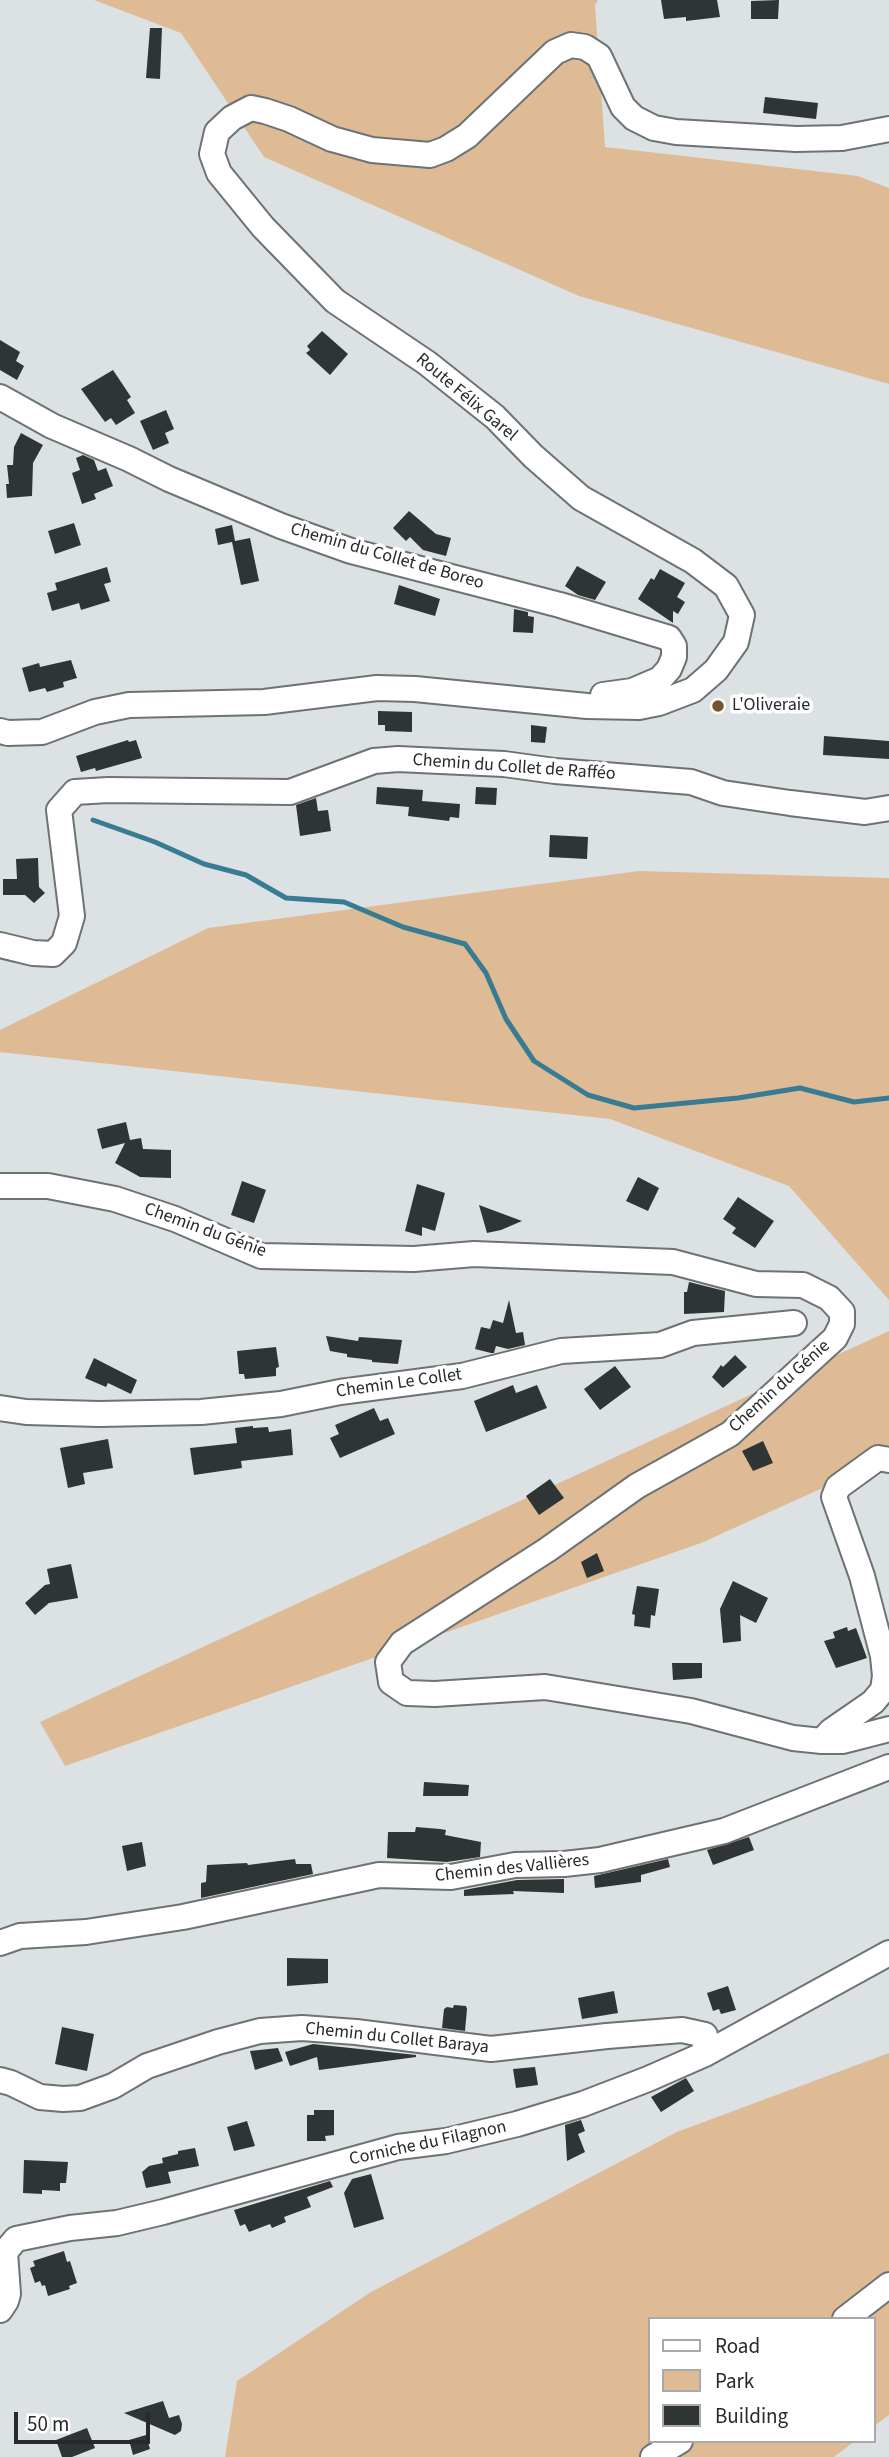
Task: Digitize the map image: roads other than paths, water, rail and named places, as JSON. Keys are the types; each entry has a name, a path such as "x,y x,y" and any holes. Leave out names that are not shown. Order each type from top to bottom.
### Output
{"street":[{"name":"Route Félix Garel","path":"0,731 43,732 95,712 129,705 264,702 377,688 415,689 587,706 639,707 659,703 693,690 716,670 736,642 742,615 726,586 693,561 582,498 533,456 495,417 427,363 335,301 263,227 219,173 212,154 217,132 232,118 251,108 289,119 331,139 372,150 430,156 467,136 555,52 571,46 585,47 599,56 622,107 634,118 654,128 687,133 796,139 842,138 889,129"},
{"name":"Chemin du Collet de Boreo","path":"0,397 52,426 281,526 351,551 560,605 669,638 674,646 674,657 669,670 660,679 632,691 595,696 587,706"},
{"name":"Chemin du Collet de Rafféo","path":"0,945 33,953 53,954 64,943 72,916 59,810 75,792 290,792 374,761 398,759 504,764 691,782 723,793 866,812 889,808"},
{"name":"Chemin du Génie","path":"0,1186 48,1186 115,1199 175,1219 261,1256 414,1259 474,1254 673,1262 756,1284 803,1285 828,1297 842,1312 842,1324 835,1338 730,1434 637,1486 547,1550 402,1643 388,1662 391,1682 407,1693 435,1694 545,1687 691,1711 793,1738 822,1741 843,1741 889,1729"},
{"name":"Chemin Le Collet","path":"0,1408 26,1412 99,1414 201,1412 281,1404 340,1392 462,1377 561,1350 660,1345 693,1333 794,1323"},
{"path":"822,1741 831,1731 873,1702 883,1690 885,1676 879,1643 862,1576 834,1497 838,1487 878,1458 889,1460"},
{"name":"Chemin des Vallières","path":"0,1943 20,1936 86,1932 183,1917 379,1875 451,1877 515,1865 600,1860 724,1831 889,1767"},
{"name":"Corniche du Filagnon","path":"0,2310 8,2294 5,2252 16,2239 70,2228 117,2223 398,2147 446,2141 583,2104 705,2054 889,1953"},
{"name":"Chemin du Collet Baraya","path":"0,2080 40,2096 80,2098 113,2086 147,2066 218,2042 260,2031 302,2028 491,2049 682,2030 705,2035 705,2054"},
{"path":"848,2317 889,2285"},
{"path":"653,2457 677,2443"}],"waterway":[{"path":"93,820 155,842 204,864 246,875 286,898 344,902 403,927 465,944 486,973 506,1019 534,1061 588,1095 634,1108 738,1098 800,1088 854,1102 889,1098"}],"place":[{"name":"L'Oliveraie","path":"718,706"}]}
